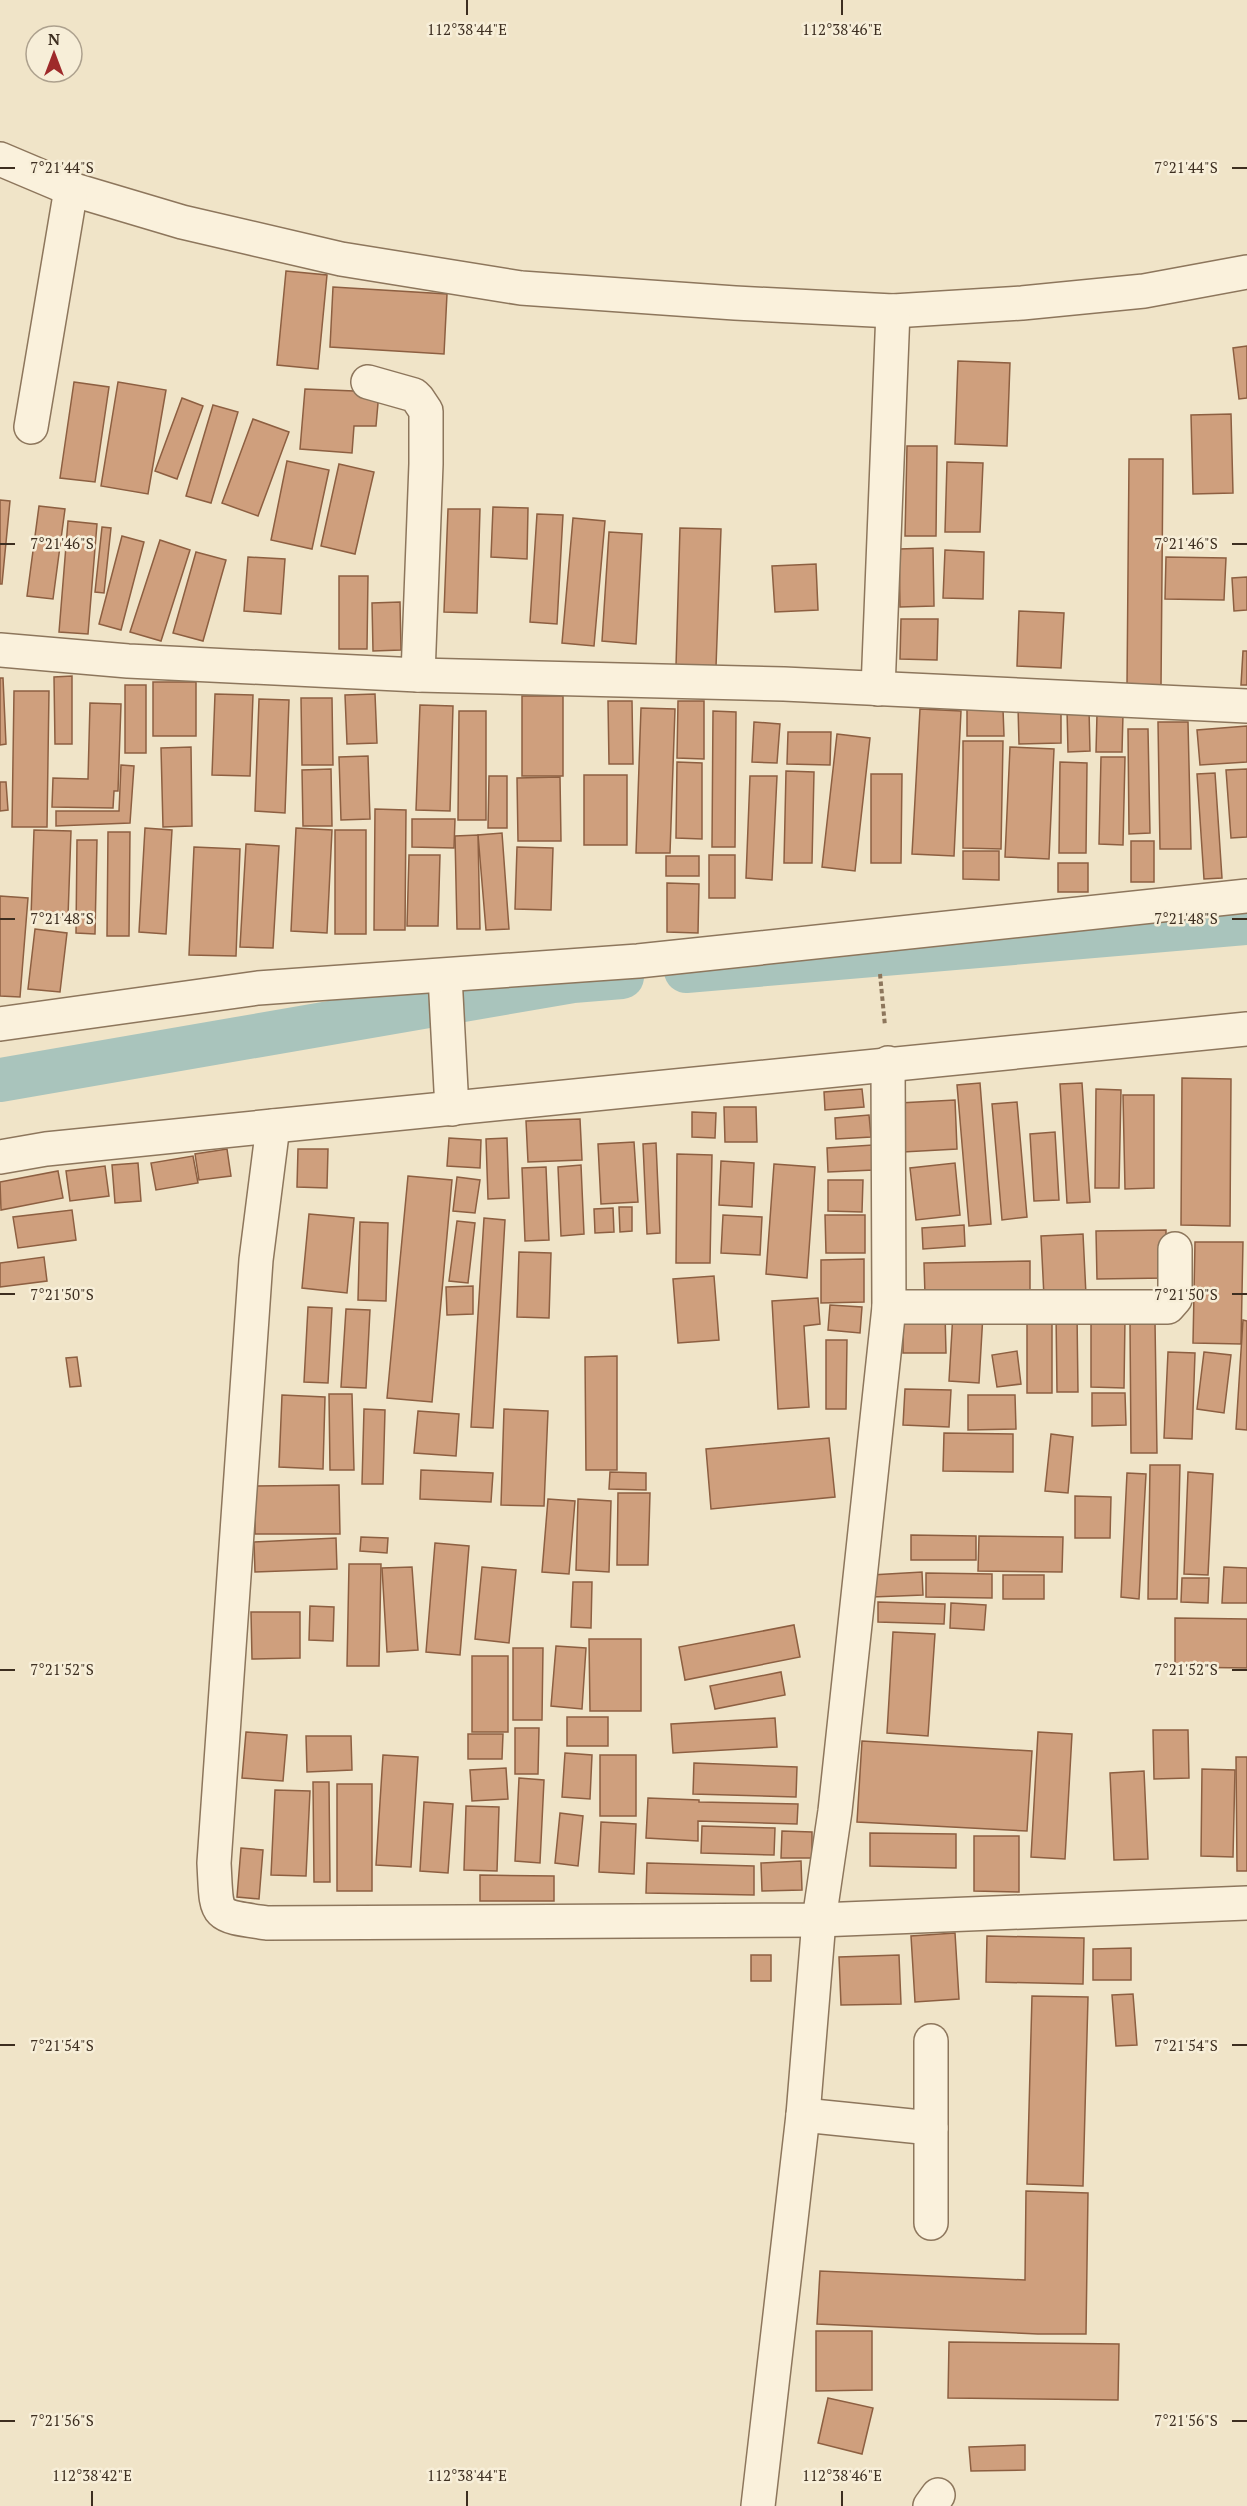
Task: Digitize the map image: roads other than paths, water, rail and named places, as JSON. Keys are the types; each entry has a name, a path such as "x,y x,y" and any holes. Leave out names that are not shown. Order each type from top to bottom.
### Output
{"street":[{"path":"0,159 71,189 182,222 341,259 521,288 893,311 1022,303 1144,291 1247,272"},
{"path":"31,427 71,189"},
{"path":"878,689 893,311"},
{"path":"368,382 414,395 426,411 418,675"},
{"path":"0,650 128,661 418,675 784,684 1247,706"},
{"path":"0,1024 258,988 446,984 638,961 1247,896"},
{"path":"446,984 452,1109"},
{"path":"0,1157 46,1149 452,1109 887,1050 1247,1029"},
{"path":"758,2506 803,2115 819,1920 835,1811 888,1307 887,1050"},
{"path":"273,1126 255,1272 214,1863 217,1907 221,1912 232,1918 267,1923 819,1920 1247,1903"},
{"path":"888,1307 1168,1307 1175,1299 1174,1249"},
{"path":"931,2041 931,2223"},
{"path":"803,2115 931,2128"}],"waterway":[{"path":"686,971 1247,923"},
{"path":"0,1080 573,981 622,977"}]}
